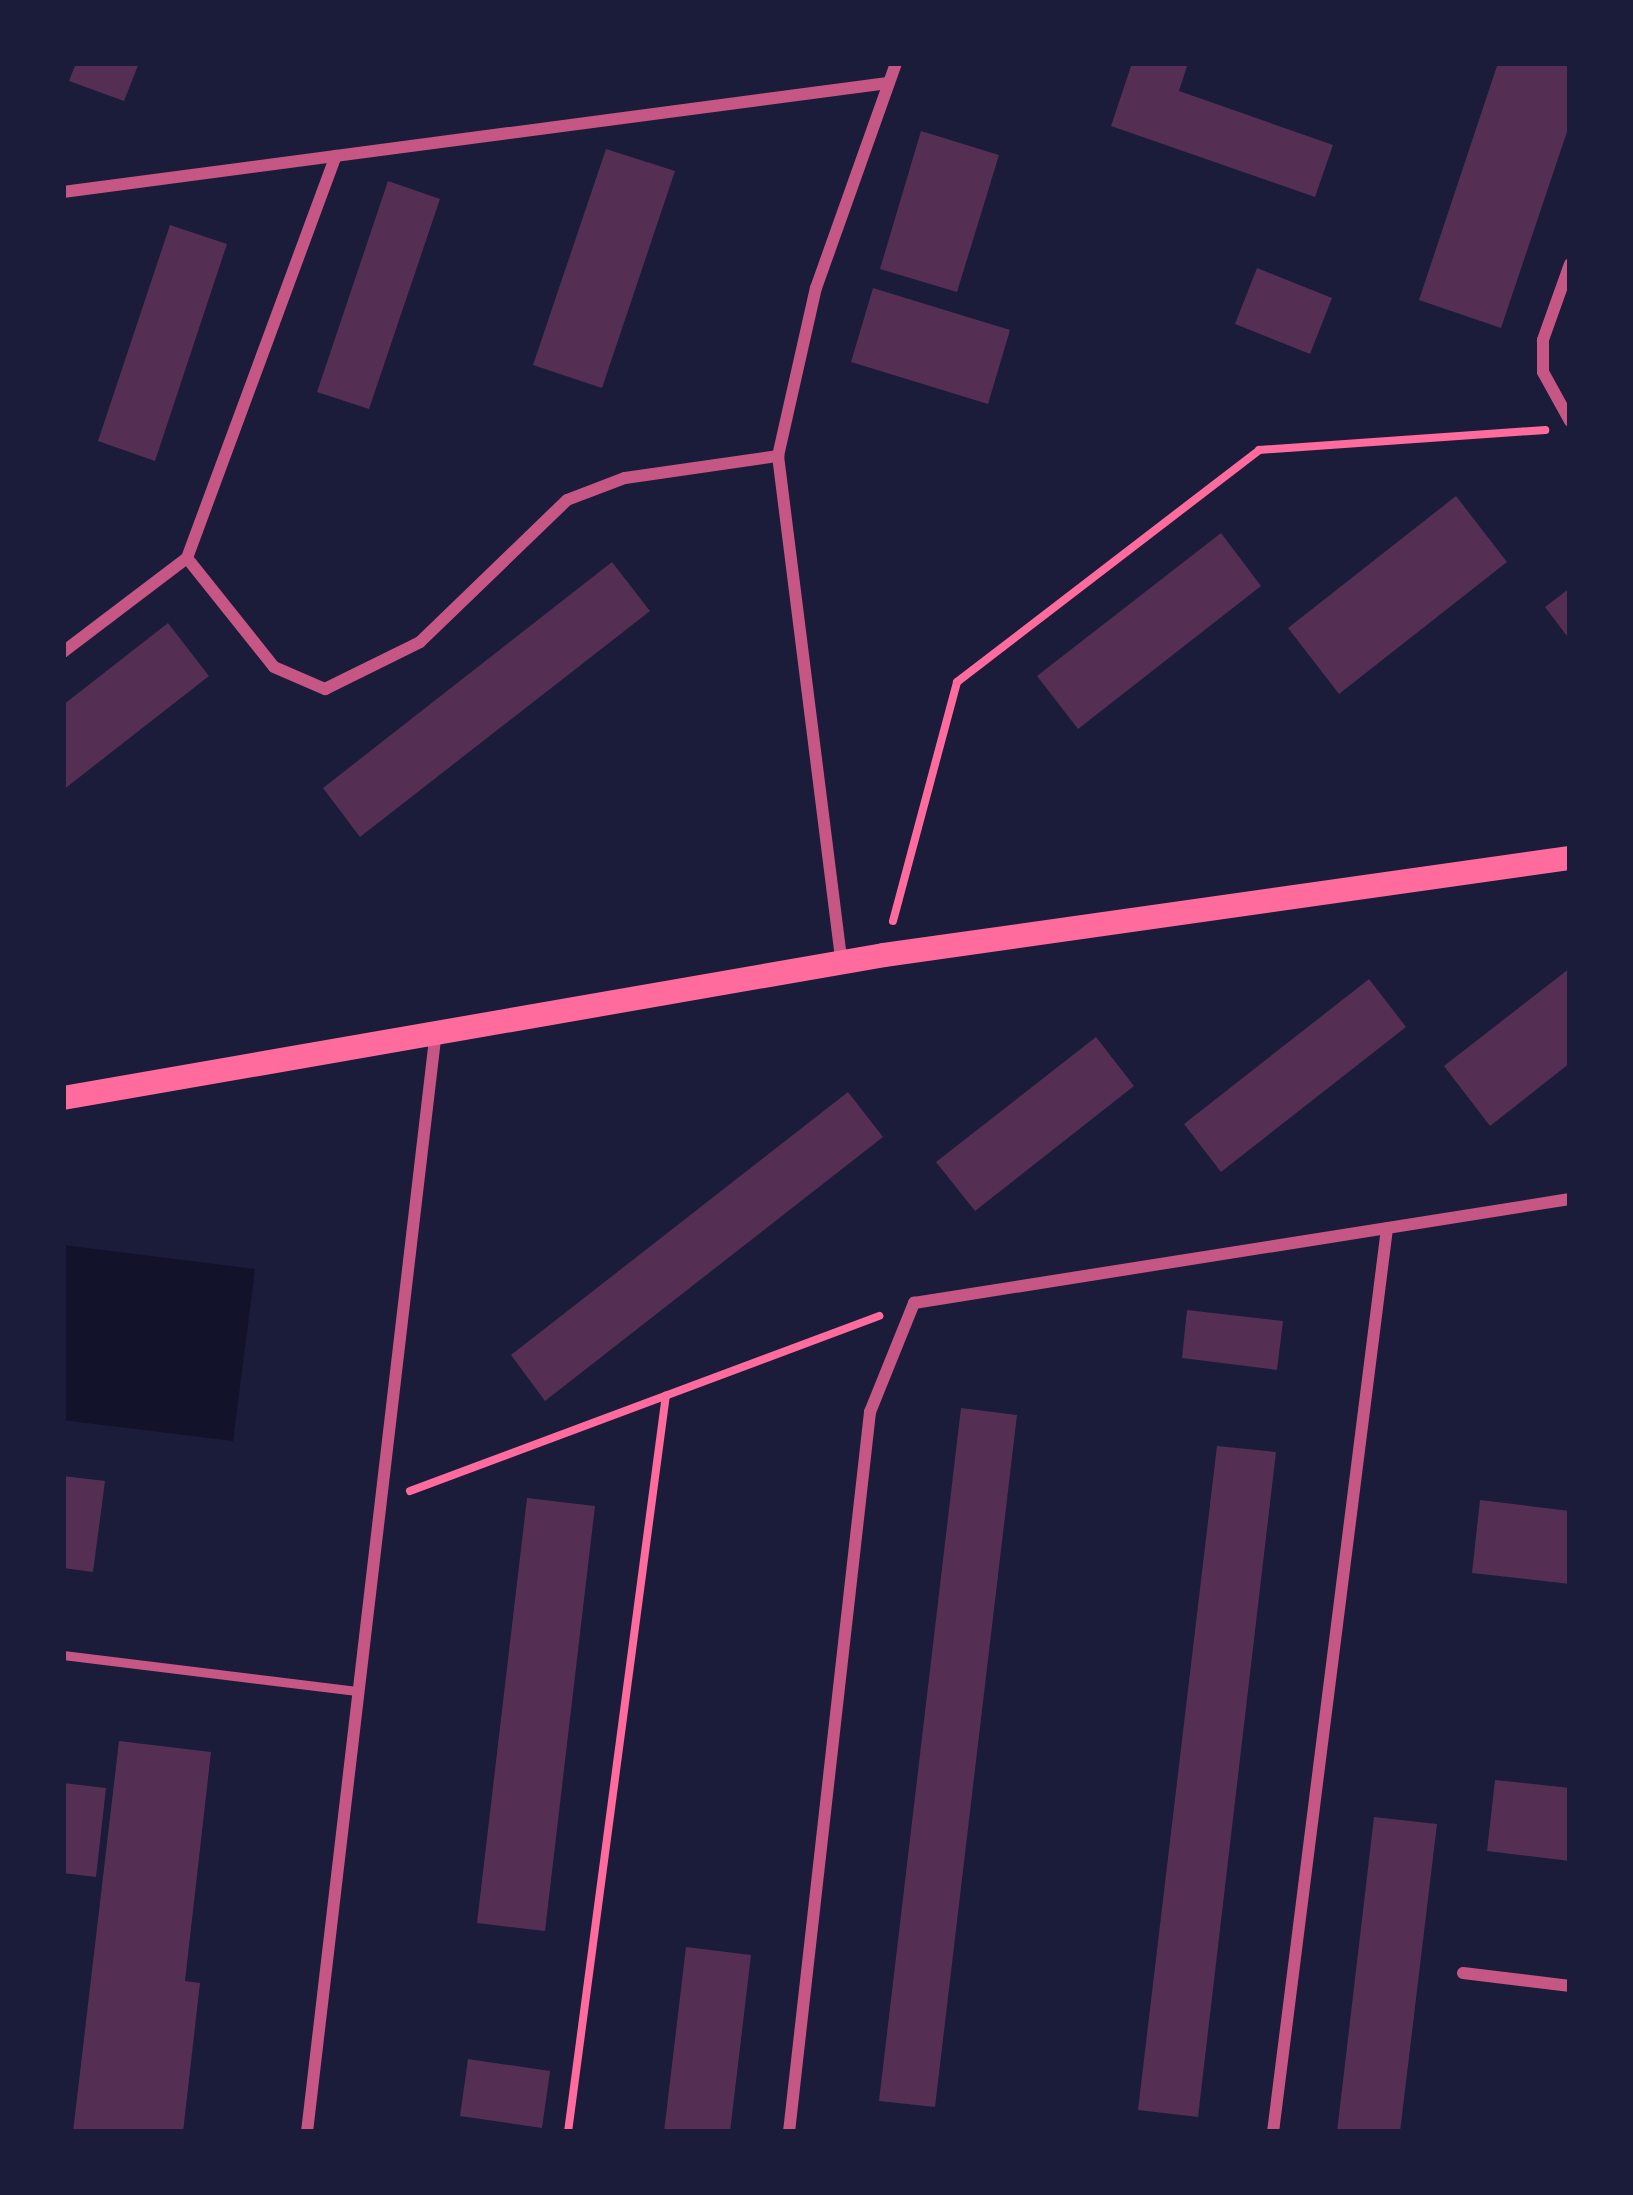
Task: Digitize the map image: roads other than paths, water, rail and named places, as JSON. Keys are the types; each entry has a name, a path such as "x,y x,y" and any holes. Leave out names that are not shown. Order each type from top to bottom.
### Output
{"main road":[{"path":"63,1098 435,1039 842,967 884,955 1570,858"}],"street":[{"path":"842,967 778,455 816,288 896,63"},
{"path":"63,192 888,83"},
{"path":"63,652 187,558 336,156"},
{"path":"1570,264 1543,372 1570,425"},
{"path":"187,558 274,667 325,689 420,642 567,500 625,478 778,455"},
{"path":"308,2132 377,1503 435,1039"},
{"path":"789,2132 864,1412 914,1303 1570,1199"},
{"path":"1273,2132 1387,1228"},
{"path":"1463,1973 1570,1986"}],"lane":[{"path":"63,1654 356,1691"}]}
